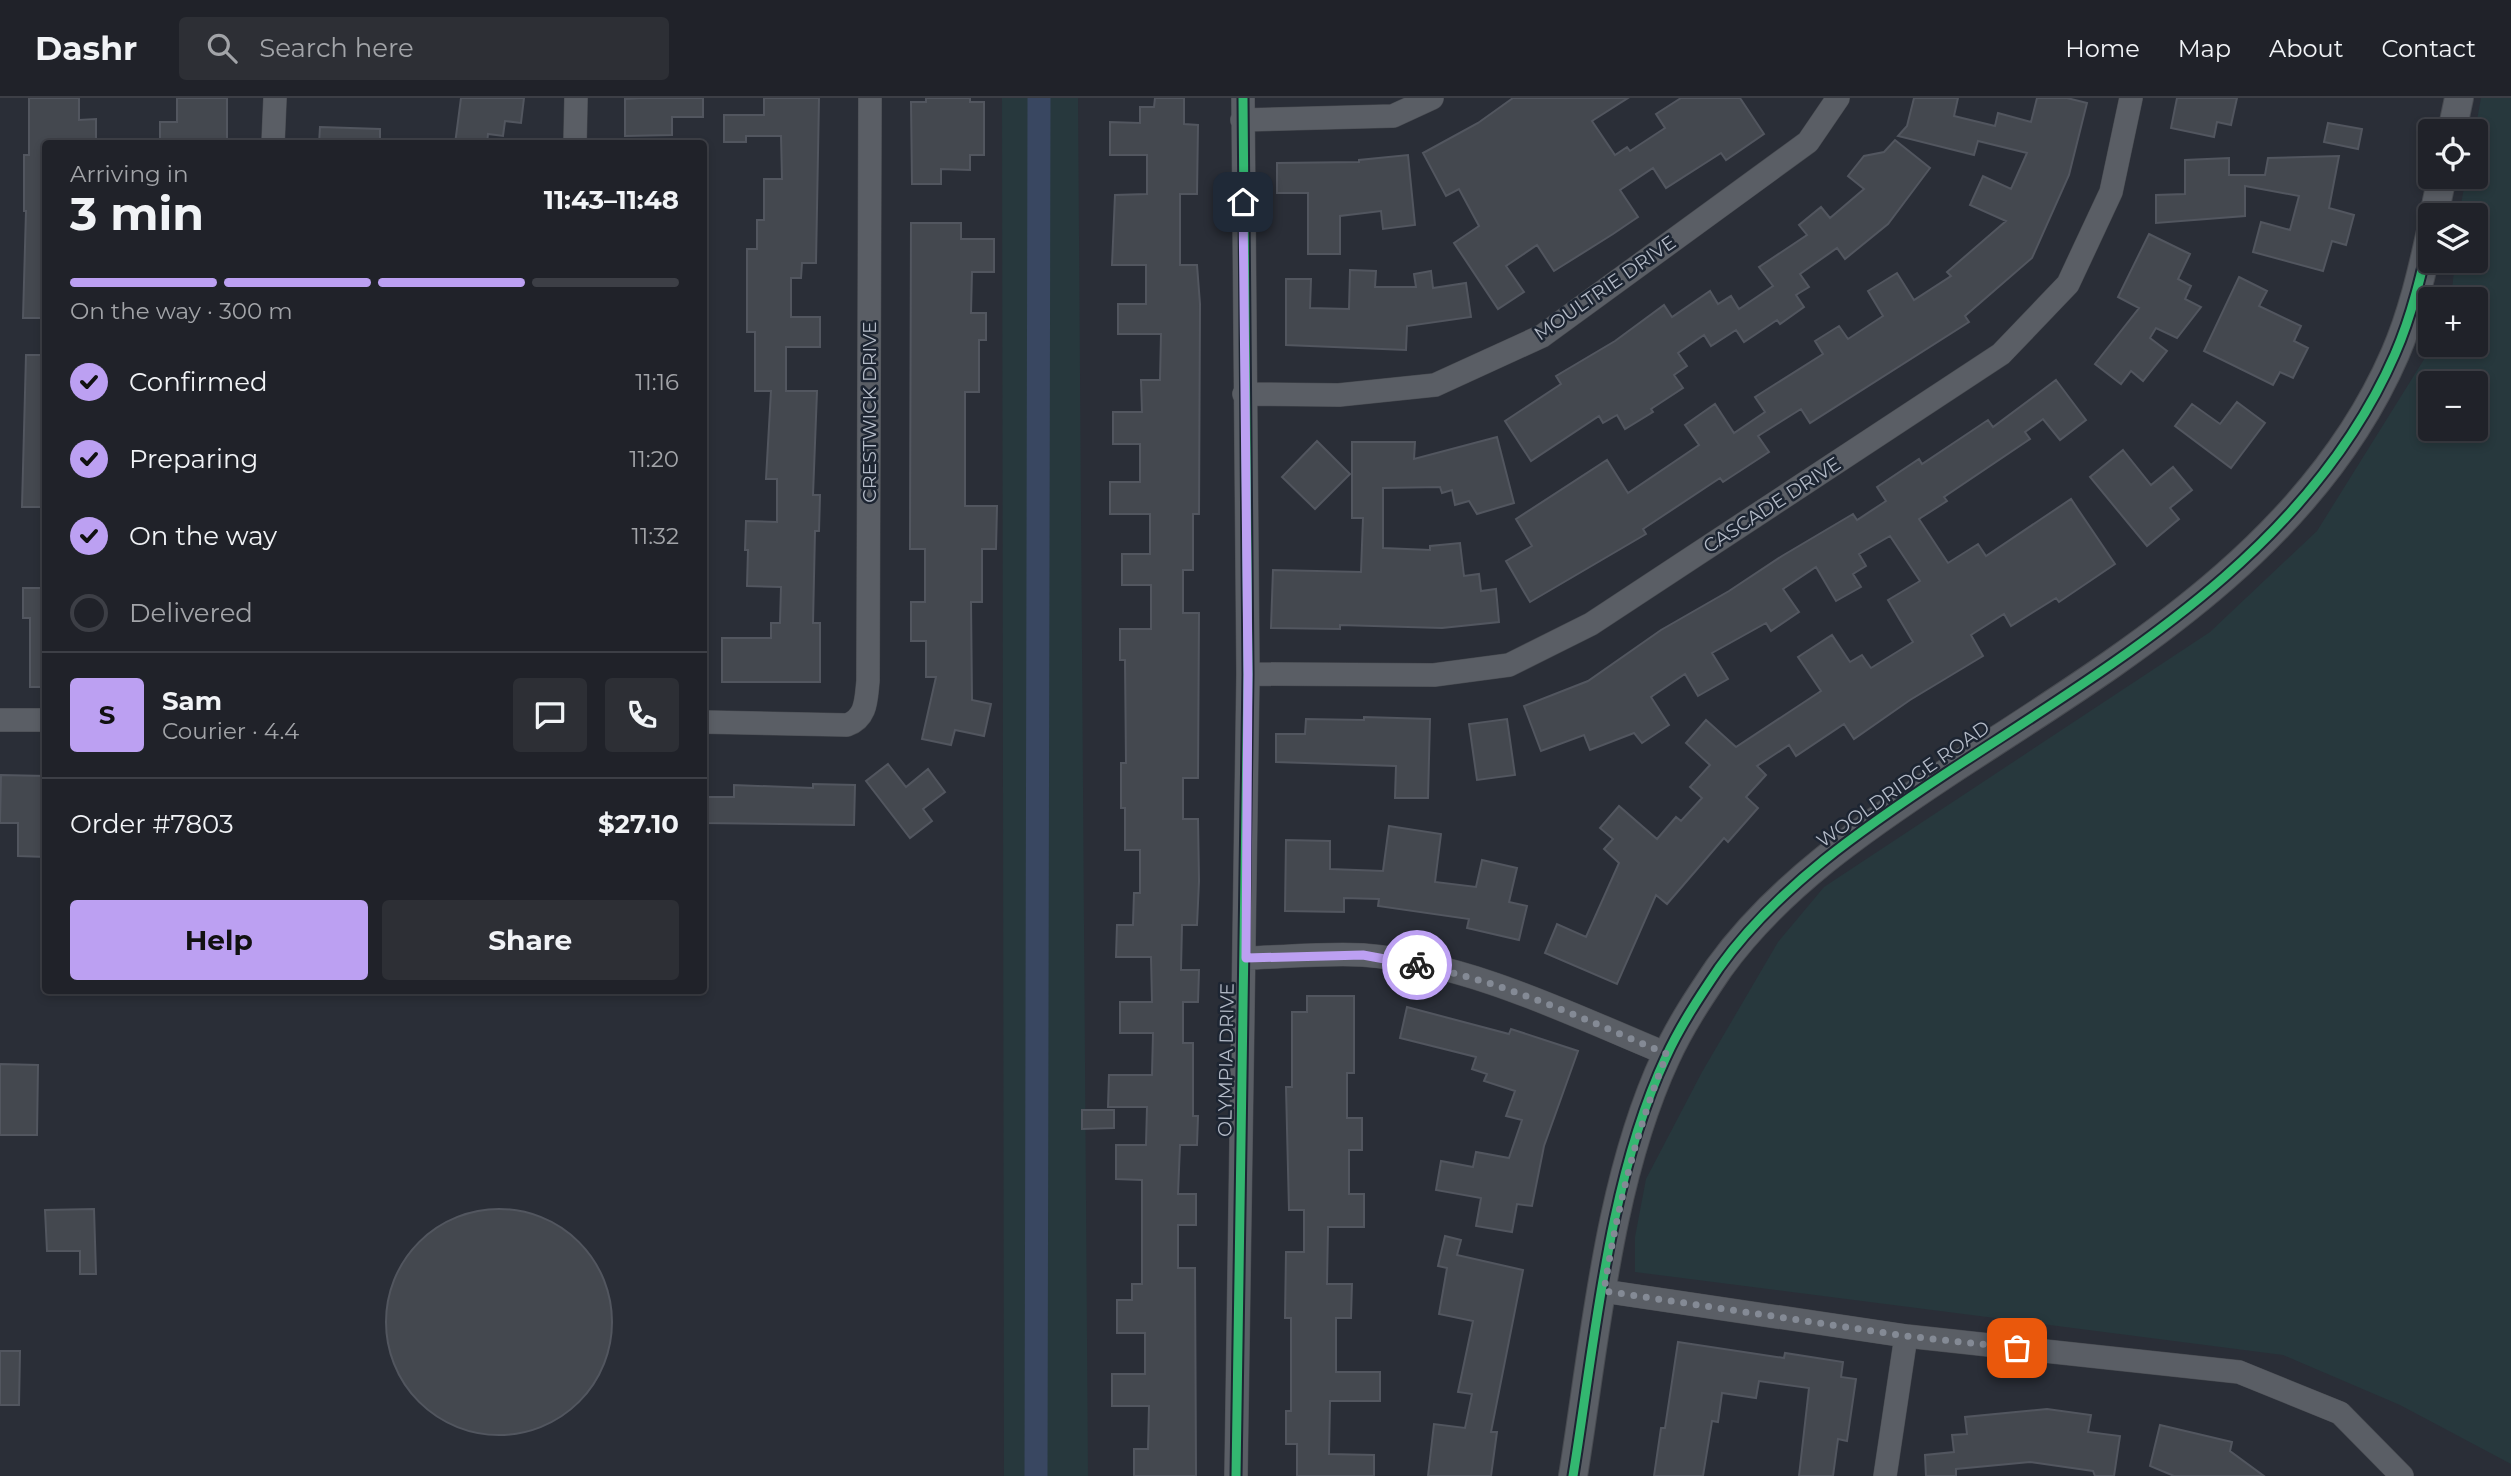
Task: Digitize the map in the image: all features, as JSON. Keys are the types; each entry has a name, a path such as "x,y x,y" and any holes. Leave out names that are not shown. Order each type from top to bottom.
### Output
{"street":[{"path":"273,140 275,98"},
{"path":"576,98 576,140"},
{"name":"CRESTWICK DRIVE","path":"707,722 847,725 856,722 865,710 868,681 870,98"},
{"path":"1243,109 1393,116 1433,98"},
{"name":"MOULTRIE DRIVE","path":"1244,394 1339,395 1435,385 1542,335 1808,142 1838,98"},
{"name":"CASCADE DRIVE","path":"1248,674 1434,675 1508,665 1602,617 2001,354 2068,284 2112,192 2131,98"},
{"path":"2455,119 2459,98"},
{"name":"OLYMPIA DRIVE","path":"1236,1476 1246,958 1248,674 1243,109"},
{"name":"WOOLDRIDGE ROAD","path":"1573,1476 1618,1208 1645,1109 1667,1054 1721,966 1755,925 1816,866 1876,820 2143,643 2204,595 2264,542 2317,481 2370,400 2395,354 2419,273"},
{"path":"0,720 42,720"},
{"path":"1246,958 1363,955 1446,970 1538,1000 1667,1054"},
{"path":"1604,1291 1906,1336 2239,1373 2340,1413 2402,1476"},
{"path":"1885,1476 1906,1336"}],"shaded area":[{"path":"1002,98 1078,98 1088,1476 1004,1476"},
{"path":"2481,98 2511,98 2511,1464 2400,1405 2283,1355 1635,1272 1635,1237 1646,1179 1702,1072 1778,942 1824,887 2210,632 2317,531 2426,357 2488,357 2488,287 2452,287 2454,273 2488,273 2488,203 2461,203 2464,189 2488,189 2488,119 2477,119"}],"building":[{"path":"29,98 79,98 79,120 96,119 96,140 42,140 42,318 23,318 26,211 24,155 29,155"},
{"path":"177,98 227,98 227,140 160,140 160,122 177,122"},
{"path":"461,98 524,98 521,123 505,121 503,136 488,134 487,140 456,140"},
{"path":"703,98 703,117 672,117 672,135 625,136 625,99"},
{"path":"764,98 819,98 816,263 802,263 801,278 791,278 791,317 820,317 820,347 786,347 786,391 817,391 813,495 820,495 819,531 815,531 813,623 820,623 820,682 722,682 722,638 771,638 771,623 780,623 781,587 747,586 748,550 745,550 746,521 777,522 777,479 766,479 771,391 755,391 755,332 747,332 747,249 757,249 757,220 764,220 764,179 782,179 781,136 746,136 746,142 724,142 724,115 764,115"},
{"path":"926,98 970,98 970,102 984,102 984,155 970,155 970,170 941,169 941,184 912,184 911,102 926,102"},
{"path":"1155,98 1184,98 1184,124 1198,125 1197,194 1180,194 1180,265 1197,265 1200,304 1199,514 1193,514 1193,570 1183,570 1183,613 1199,613 1198,778 1183,778 1183,819 1198,819 1199,881 1197,925 1182,925 1181,970 1199,970 1198,1002 1183,1002 1183,1043 1193,1043 1193,1116 1198,1116 1197,1145 1180,1145 1178,1194 1196,1194 1196,1225 1178,1225 1178,1268 1195,1268 1196,1476 1134,1476 1134,1449 1148,1449 1149,1406 1112,1406 1112,1374 1145,1374 1145,1333 1117,1333 1117,1300 1132,1300 1132,1284 1142,1284 1142,1180 1116,1179 1116,1145 1146,1145 1147,1107 1108,1107 1109,1075 1152,1075 1153,1033 1120,1033 1120,1002 1152,1002 1151,957 1116,957 1117,925 1133,925 1134,893 1140,893 1140,850 1125,850 1125,808 1121,808 1121,763 1126,763 1125,660 1120,660 1120,629 1151,629 1151,585 1122,585 1122,554 1150,554 1150,514 1110,514 1110,482 1140,482 1140,444 1113,444 1113,412 1142,412 1141,380 1160,380 1161,334 1118,334 1118,304 1146,304 1146,265 1112,265 1115,195 1147,194 1147,155 1110,155 1110,122 1140,123 1140,107 1154,107"},
{"path":"1513,98 1628,98 1592,121 1615,155 1627,147 1630,151 1665,128 1656,114 1681,98 1740,98 1764,134 1726,160 1721,153 1666,188 1653,168 1620,190 1638,217 1613,234 1554,271 1537,245 1506,266 1524,292 1498,309 1454,243 1479,226 1459,189 1446,196 1423,153 1478,123"},
{"path":"1914,98 1958,98 1954,116 1995,126 1998,113 2031,122 2037,98 2067,98 2087,103 2069,175 2032,258 1965,316 1969,322 1810,423 1801,409 1758,436 1769,452 1723,482 1720,478 1643,529 1646,534 1530,602 1506,561 1532,546 1516,519 1607,460 1628,493 1699,445 1685,425 1715,404 1734,433 1765,412 1755,397 1823,354 1815,341 1839,326 1848,339 1883,316 1868,291 1897,273 1914,300 1951,276 1947,272 2006,221 1970,205 1983,176 2011,189 2027,153 1978,141 1974,155 1898,136 1907,126"},
{"path":"2177,98 2237,98 2231,125 2217,122 2214,137 2171,128"},
{"path":"2328,123 2362,129 2358,149 2324,142"},
{"path":"320,127 380,129 380,140 319,140"},
{"path":"1895,140 1930,168 1888,224 1845,259 1837,248 1800,274 1809,287 1796,295 1804,307 1780,324 1777,320 1744,342 1736,330 1711,346 1704,335 1678,353 1687,366 1674,375 1683,388 1651,409 1653,412 1625,429 1617,415 1603,423 1599,416 1531,461 1505,421 1561,384 1556,376 1615,341 1664,305 1672,317 1710,291 1718,304 1731,296 1739,309 1773,286 1759,267 1807,235 1799,225 1821,207 1830,218 1864,189 1848,176 1864,156 1884,152"},
{"path":"1408,155 1415,225 1383,229 1381,211 1340,216 1340,254 1308,254 1308,193 1277,193 1277,163 1359,162"},
{"path":"2339,156 2329,208 2354,215 2346,245 2332,241 2323,271 2253,252 2261,222 2290,230 2299,196 2245,186 2245,216 2156,223 2156,195 2185,194 2185,160 2229,158 2229,175 2265,175 2268,158"},
{"path":"911,223 961,223 961,239 994,239 994,272 972,272 971,313 986,313 986,340 979,340 979,392 965,392 965,506 997,506 996,549 982,549 982,602 971,602 972,700 991,704 984,736 955,730 951,745 922,739 936,677 926,677 926,641 911,641 911,602 925,602 925,549 910,549"},
{"path":"2149,234 2190,254 2178,279 2191,286 2185,299 2201,307 2177,338 2156,328 2150,338 2167,351 2143,381 2131,371 2121,384 2095,364 2139,308 2118,297"},
{"path":"1350,270 1376,271 1375,287 1416,287 1414,274 1431,271 1433,288 1466,283 1471,317 1407,326 1406,350 1286,345 1286,279 1311,279 1310,308 1349,309"},
{"path":"2239,277 2267,291 2259,306 2301,326 2294,341 2308,348 2293,378 2280,372 2273,385 2204,351"},
{"path":"26,355 42,355 42,507 22,507"},
{"path":"2056,380 2086,420 2060,440 2043,419 2025,432 2030,439 1944,497 1947,501 1919,519 1948,563 1978,544 1986,556 2071,499 2115,564 2059,602 2056,598 2011,626 2004,614 1971,635 1983,656 1910,700 1854,739 1844,724 1796,756 1789,745 1757,766 1766,775 1746,797 1758,808 1728,842 1724,838 1667,904 1656,895 1617,984 1545,953 1557,924 1586,937 1619,863 1604,849 1613,839 1600,828 1619,806 1657,839 1676,817 1681,821 1702,798 1690,787 1710,765 1686,743 1706,720 1736,747 1821,691 1798,657 1832,635 1850,662 1862,655 1871,668 1913,642 1888,600 1920,581 1890,536 1859,554 1866,566 1853,574 1861,587 1836,601 1816,567 1783,589 1799,612 1771,631 1766,623 1712,653 1728,679 1698,696 1685,674 1651,697 1669,725 1642,743 1634,733 1590,750 1584,735 1541,751 1524,706 1588,681 1661,630 1729,591 1782,556 1853,514 1857,520 1886,501 1877,487 1919,459 1922,464 1988,420 1993,427"},
{"path":"2237,402 2265,423 2231,468 2175,426 2192,404 2220,424"},
{"path":"1497,437 1514,503 1477,514 1469,501 1455,505 1452,490 1442,493 1440,487 1383,488 1383,548 1430,550 1430,546 1460,543 1464,576 1479,574 1481,591 1496,589 1499,622 1442,628 1340,625 1340,629 1271,628 1273,570 1361,572 1363,518 1352,518 1352,442 1415,442 1414,459"},
{"path":"1317,441 1350,474 1315,509 1282,477"},
{"path":"2123,450 2151,485 2173,467 2192,490 2170,508 2179,519 2147,546 2090,477"},
{"path":"23,588 42,588 42,687 30,687 30,618 23,618"},
{"path":"1364,717 1430,719 1428,798 1395,798 1396,766 1276,762 1276,734 1305,734 1306,719 1364,720"},
{"path":"1507,719 1515,775 1477,780 1469,724"},
{"path":"888,764 906,787 928,769 945,792 923,809 932,821 910,838 866,781"},
{"path":"1,775 42,776 42,857 18,856 18,823 0,823"},
{"path":"813,784 855,785 854,825 707,823 707,797 734,797 734,785 813,788"},
{"path":"1389,826 1441,834 1435,882 1476,887 1482,860 1517,868 1509,902 1527,906 1519,940 1467,928 1469,919 1378,906 1379,899 1344,898 1344,912 1285,911 1286,840 1330,841 1330,869 1383,871"},
{"path":"1307,996 1354,996 1354,1073 1347,1073 1347,1118 1362,1118 1362,1150 1349,1150 1349,1194 1364,1194 1364,1227 1328,1227 1327,1284 1352,1284 1351,1318 1336,1318 1336,1372 1380,1372 1380,1401 1330,1401 1329,1454 1374,1455 1374,1476 1297,1476 1297,1444 1286,1444 1286,1411 1291,1411 1291,1318 1285,1318 1286,1252 1304,1252 1304,1210 1289,1210 1286,1087 1292,1087 1292,1012 1307,1012"},
{"path":"1407,1007 1509,1034 1511,1029 1578,1051 1544,1146 1532,1206 1517,1204 1512,1232 1476,1226 1481,1198 1436,1190 1441,1161 1473,1167 1476,1152 1509,1158 1522,1120 1506,1116 1515,1091 1484,1081 1487,1074 1472,1069 1476,1057 1400,1038"},
{"path":"0,1064 38,1065 37,1135 0,1135"},
{"path":"1082,1110 1114,1110 1114,1128 1082,1129"},
{"path":"94,1209 96,1274 80,1274 80,1251 47,1251 45,1210"},
{"path":"488,1209 510,1209 542,1217 579,1242 604,1279 612,1322 604,1365 579,1402 542,1427 510,1435 488,1435 446,1422 412,1394 394,1365 386,1333 386,1311 399,1269 427,1235 456,1217"},
{"path":"1445,1236 1461,1240 1457,1255 1523,1270 1491,1432 1497,1432 1491,1476 1428,1476 1434,1424 1465,1428 1472,1394 1458,1392 1473,1321 1439,1314 1447,1268 1438,1266"},
{"path":"1678,1342 1784,1358 1785,1353 1843,1362 1841,1377 1856,1379 1847,1441 1838,1439 1833,1476 1799,1476 1809,1388 1759,1381 1756,1398 1722,1393 1718,1422 1712,1421 1703,1476 1654,1476 1661,1428 1665,1428"},
{"path":"0,1351 20,1351 19,1405 0,1405"},
{"path":"2047,1409 2091,1415 2088,1432 2120,1436 2114,1476 2095,1476 2093,1471 2030,1462 1956,1469 1956,1476 1926,1476 1925,1455 1954,1452 1952,1435 1967,1434 1965,1417"},
{"path":"2160,1425 2232,1442 2230,1451 2264,1476 2174,1476 2150,1466"}],"waterway":[{"path":"1036,1476 1039,98"}],"cycle path":[{"path":"1236,1476 1248,674 1243,98"},
{"path":"1573,1476 1606,1262 1630,1156 1646,1105 1666,1057 1719,968 1742,938 1768,911 1825,860 1917,793 2142,642 2204,594 2261,543 2313,486 2358,424 2395,354 2407,324 2421,273"}],"way so far":[{"path":"1417,965 1446,970 1538,1000 1667,1054 1645,1109 1618,1208 1604,1291 1906,1336 2017,1348"}],"route":[{"path":"1243,202 1248,674 1246,958 1363,955 1417,965"}]}
